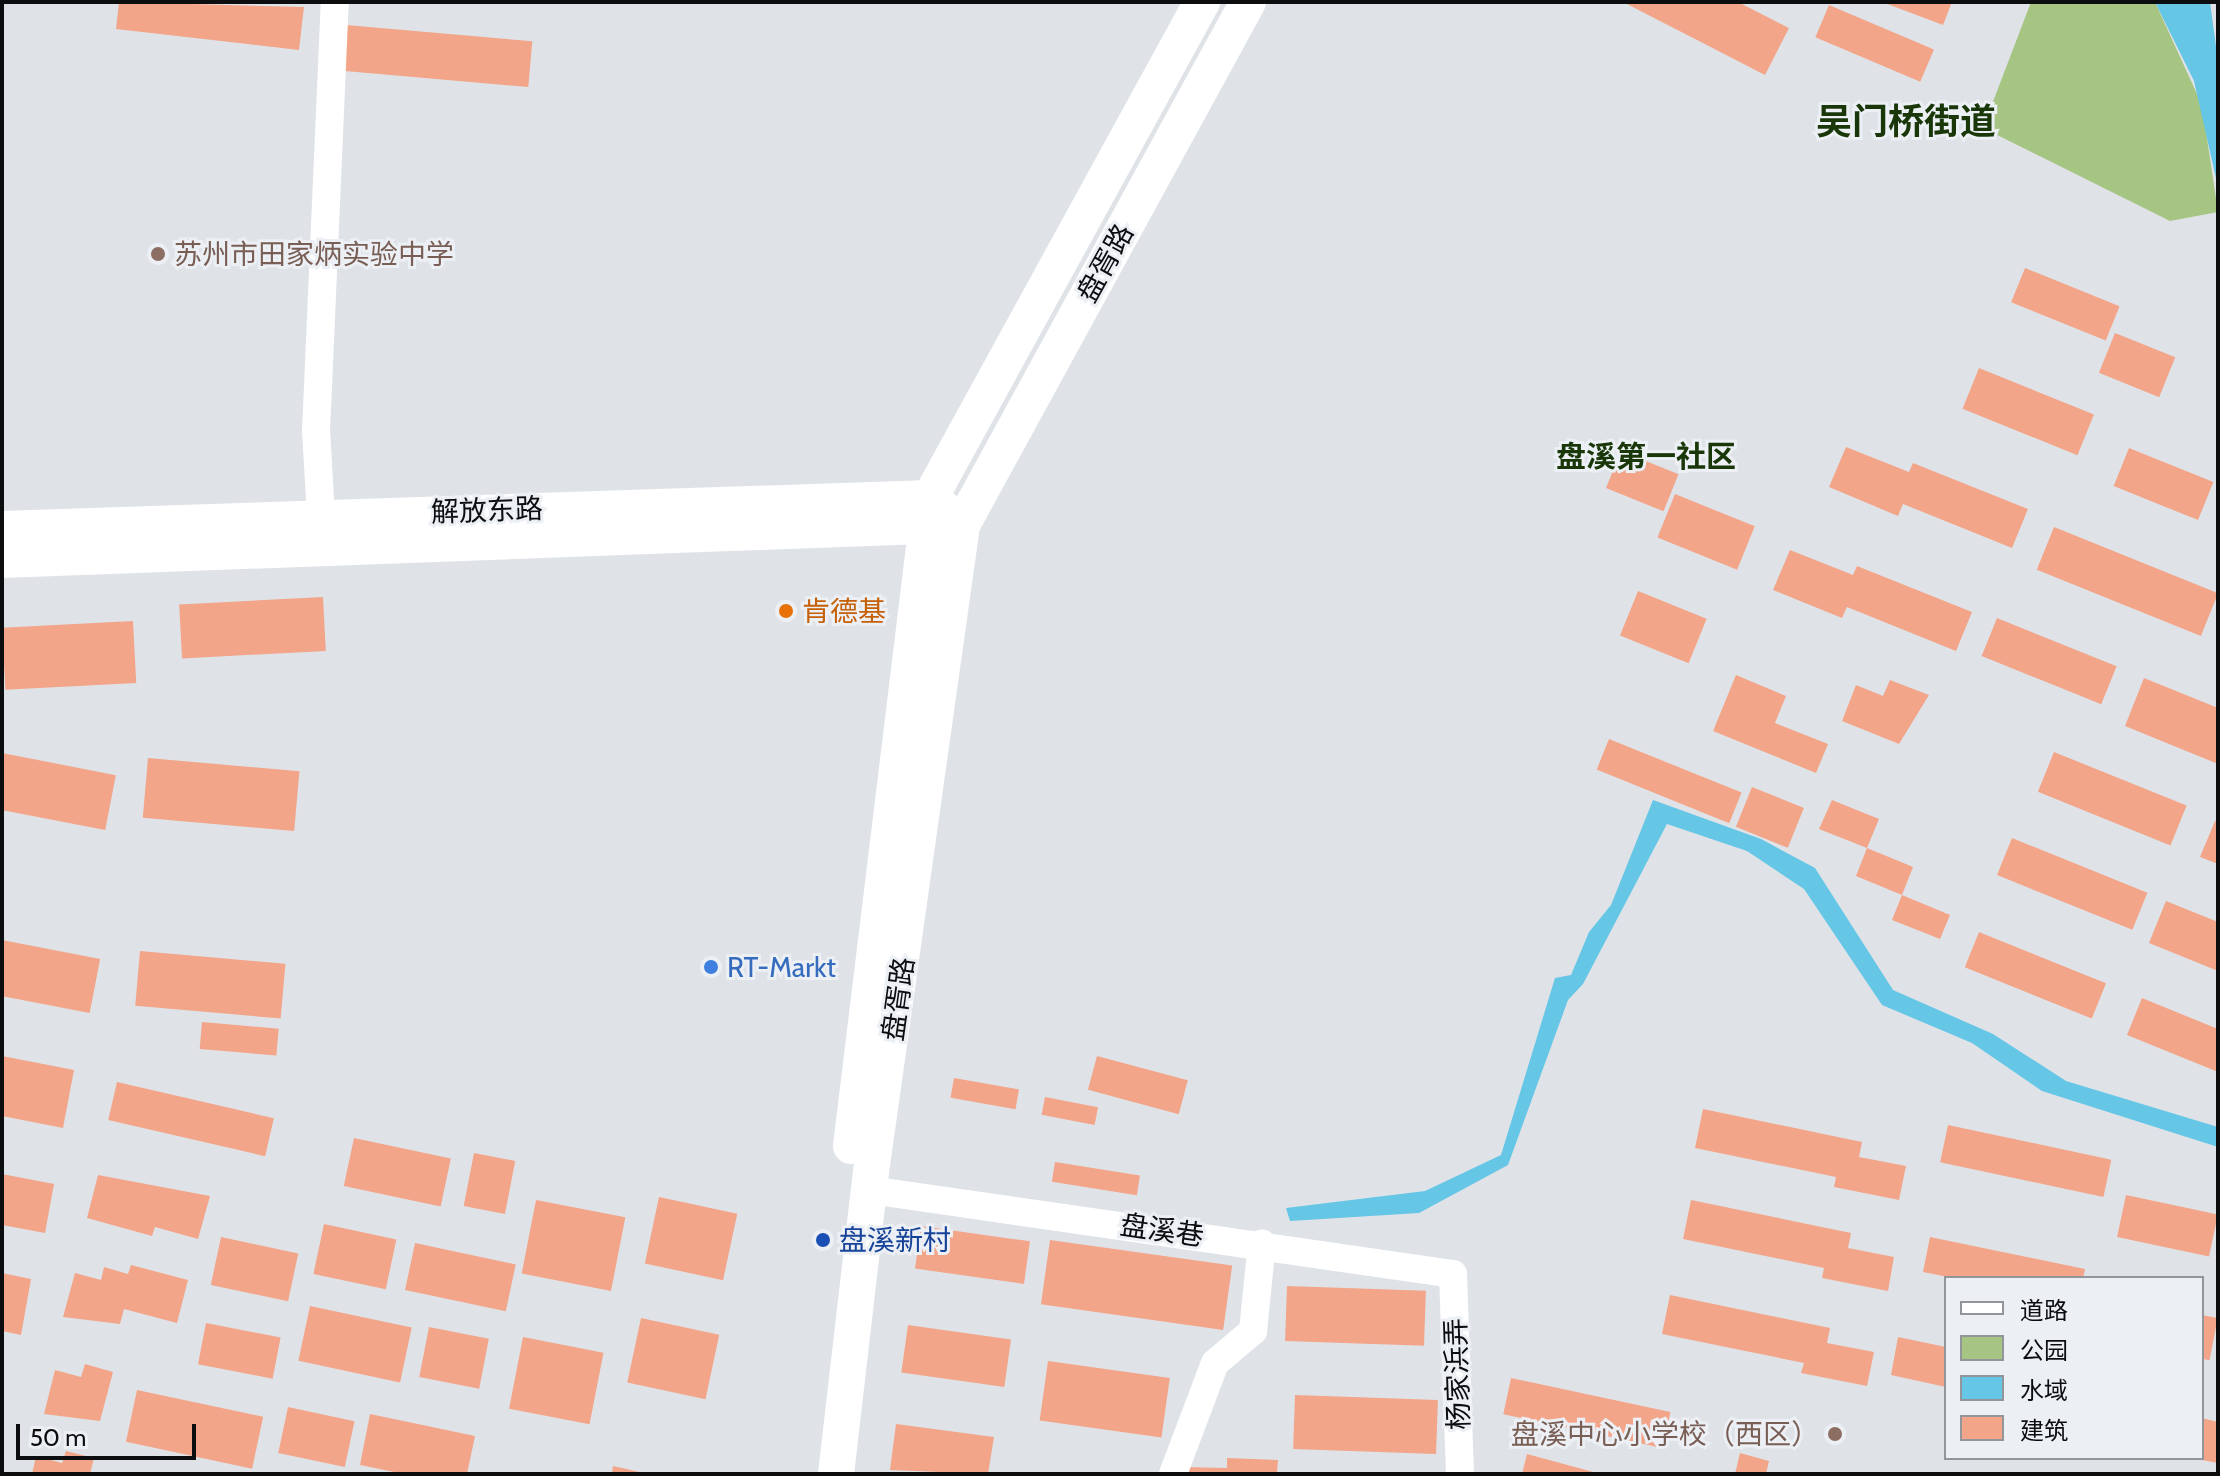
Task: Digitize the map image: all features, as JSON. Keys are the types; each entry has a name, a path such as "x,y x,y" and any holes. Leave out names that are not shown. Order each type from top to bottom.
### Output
{"main road":[{"name":"盘胥路","path":"818,1474 940,516 1202,2"},
{"name":"盘胥路","path":"836,1474 870,1190 940,516 1248,2"},
{"name":"解放东路","path":"2,529 321,515 940,516"},
{"name":"解放东路","path":"2,560 940,516"}],"street":[{"path":"321,515 316,432 335,2"},
{"name":"盘溪巷","path":"870,1190 1262,1243 1453,1274"},
{"path":"1173,1474 1215,1363 1253,1331 1262,1243"},
{"name":"杨家浜弄","path":"1453,1274 1460,1474"}],"green space":[{"path":"2031,2 2155,2 2202,105 2218,212 2170,221 1983,128"}],"water":[{"path":"2155,2 2210,2 2218,61 2218,187 2194,81"},
{"path":"1653,800 1761,839 1815,868 1893,990 1993,1034 2066,1081 2218,1127 2218,1147 2042,1091 1972,1043 1882,1005 1804,889 1747,851 1667,824 1583,984 1568,1000 1508,1165 1419,1213 1290,1221 1286,1208 1425,1191 1501,1155 1555,978 1571,975 1589,932 1611,905"}],"building":[{"path":"119,2 304,7 299,50 116,29"},
{"path":"1623,2 1738,2 1789,28 1765,75"},
{"path":"1882,2 1952,2 1943,25"},
{"path":"1829,5 1934,50 1920,82 1815,37"},
{"path":"346,25 532,41 528,87 342,71"},
{"path":"2025,268 2120,306 2106,341 2011,302"},
{"path":"2115,333 2175,357 2159,397 2099,373"},
{"path":"1979,368 2094,414 2077,455 1963,409"},
{"path":"1846,447 1909,472 1913,463 2028,509 2012,548 1903,504 1898,516 1829,487"},
{"path":"2129,448 2213,482 2198,520 2114,486"},
{"path":"1621,451 1678,474 1664,511 1606,488"},
{"path":"1675,494 1755,526 1737,570 1657,538"},
{"path":"2054,527 2218,593 2201,636 2037,570"},
{"path":"1790,550 1853,575 1857,566 1972,612 1956,651 1847,607 1842,618 1773,590"},
{"path":"1638,591 1707,619 1689,663 1620,636"},
{"path":"323,597 326,651 182,658 179,605"},
{"path":"1997,618 2117,666 2101,704 1982,656"},
{"path":"133,621 136,683 5,690 2,628"},
{"path":"1736,675 1786,696 1775,723 1828,744 1816,773 1713,731"},
{"path":"2144,678 2218,708 2218,764 2125,726"},
{"path":"1890,680 1929,695 1899,744 1842,721 1856,685 1883,696"},
{"path":"1609,739 1742,793 1729,823 1597,770"},
{"path":"2054,752 2187,806 2170,845 2038,792"},
{"path":"2,753 116,775 105,830 2,810"},
{"path":"148,758 299,771 294,831 143,818"},
{"path":"1752,787 1804,808 1788,848 1736,827"},
{"path":"1832,800 1879,819 1867,848 1819,829"},
{"path":"2215,821 2218,822 2218,864 2200,857"},
{"path":"2012,838 2147,893 2132,930 1997,875"},
{"path":"1867,848 1913,867 1902,895 1856,876"},
{"path":"1902,895 1950,915 1940,939 1892,920"},
{"path":"2166,901 2218,922 2218,971 2149,943"},
{"path":"1979,932 2106,983 2092,1019 1965,967"},
{"path":"2,940 100,959 90,1013 2,996"},
{"path":"140,951 285,964 281,1019 135,1006"},
{"path":"2142,998 2218,1029 2218,1072 2127,1035"},
{"path":"202,1022 279,1029 276,1056 200,1049"},
{"path":"2,1056 74,1070 63,1128 2,1116"},
{"path":"1097,1056 1188,1080 1179,1114 1088,1090"},
{"path":"954,1078 1019,1089 1016,1109 951,1098"},
{"path":"117,1082 274,1118 265,1156 108,1120"},
{"path":"1045,1097 1098,1107 1095,1125 1042,1115"},
{"path":"1703,1109 1862,1142 1859,1157 1906,1166 1899,1200 1834,1187 1836,1177 1695,1148"},
{"path":"1948,1125 2111,1160 2103,1197 1940,1162"},
{"path":"354,1138 451,1159 441,1207 344,1186"},
{"path":"474,1153 515,1161 505,1214 464,1206"},
{"path":"1055,1162 1140,1175 1137,1195 1052,1182"},
{"path":"2,1174 54,1184 45,1233 2,1225"},
{"path":"98,1175 210,1196 198,1239 155,1227 152,1236 87,1218"},
{"path":"2126,1195 2218,1215 2209,1257 2117,1237"},
{"path":"659,1197 737,1214 723,1280 645,1264"},
{"path":"536,1200 625,1217 611,1291 522,1274"},
{"path":"1691,1200 1851,1233 1848,1248 1894,1257 1888,1291 1822,1278 1824,1268 1683,1239"},
{"path":"324,1224 396,1239 386,1289 313,1274"},
{"path":"921,1226 1030,1241 1024,1284 915,1269"},
{"path":"221,1237 298,1253 288,1301 211,1285"},
{"path":"1930,1237 2085,1269 2083,1276 1944,1276 1923,1272"},
{"path":"1050,1240 1232,1266 1223,1330 1041,1304"},
{"path":"415,1243 516,1264 506,1311 405,1290"},
{"path":"131,1265 188,1280 177,1323 124,1309 120,1324 63,1317 75,1273 101,1280 104,1267 128,1274"},
{"path":"2,1273 31,1279 21,1335 2,1331"},
{"path":"1287,1286 1426,1291 1424,1346 1285,1341"},
{"path":"1670,1295 1830,1328 1827,1343 1874,1352 1867,1386 1801,1373 1804,1363 1662,1334"},
{"path":"310,1306 412,1328 400,1382 298,1361"},
{"path":"2204,1315 2218,1318 2210,1360 2204,1359"},
{"path":"641,1318 719,1335 706,1399 627,1383"},
{"path":"206,1323 281,1338 273,1379 198,1364"},
{"path":"908,1325 1011,1339 1004,1387 901,1373"},
{"path":"429,1327 489,1339 479,1389 419,1377"},
{"path":"523,1337 603,1353 590,1424 509,1409"},
{"path":"1898,1337 1944,1347 1944,1387 1891,1375"},
{"path":"1048,1361 1170,1378 1161,1438 1040,1420"},
{"path":"85,1364 113,1372 100,1421 44,1414 55,1370 81,1377"},
{"path":"1511,1378 1670,1412 1663,1448 1503,1414"},
{"path":"137,1390 263,1417 252,1469 126,1442"},
{"path":"1295,1395 1438,1400 1436,1454 1293,1449"},
{"path":"288,1407 355,1421 345,1467 278,1453"},
{"path":"370,1414 475,1436 467,1474 404,1474 360,1465"},
{"path":"2204,1418 2218,1422 2218,1463 2202,1460"},
{"path":"896,1424 994,1437 988,1474 890,1470"},
{"path":"66,1451 94,1458 90,1474 32,1474 36,1456 62,1463"},
{"path":"1740,1453 1769,1461 1766,1474 1735,1474"},
{"path":"1527,1454 1597,1473 1597,1474 1522,1474"},
{"path":"1227,1458 1278,1460 1277,1474 1182,1474 1182,1467 1227,1468"},
{"path":"613,1466 644,1473 644,1474 612,1474"}],"place":[{"name":"苏州市田家炳实验中学","path":"158,254"},
{"name":"肯德基","path":"786,611"},
{"name":"RT-Markt","path":"711,967"},
{"name":"盘溪新村","path":"823,1240"},
{"name":"盘溪中心小学校（西区）","path":"1835,1434"}],"district":[{"name":"吴门桥街道","path":"1906,122"},
{"name":"盘溪第一社区","path":"1646,457"}]}
